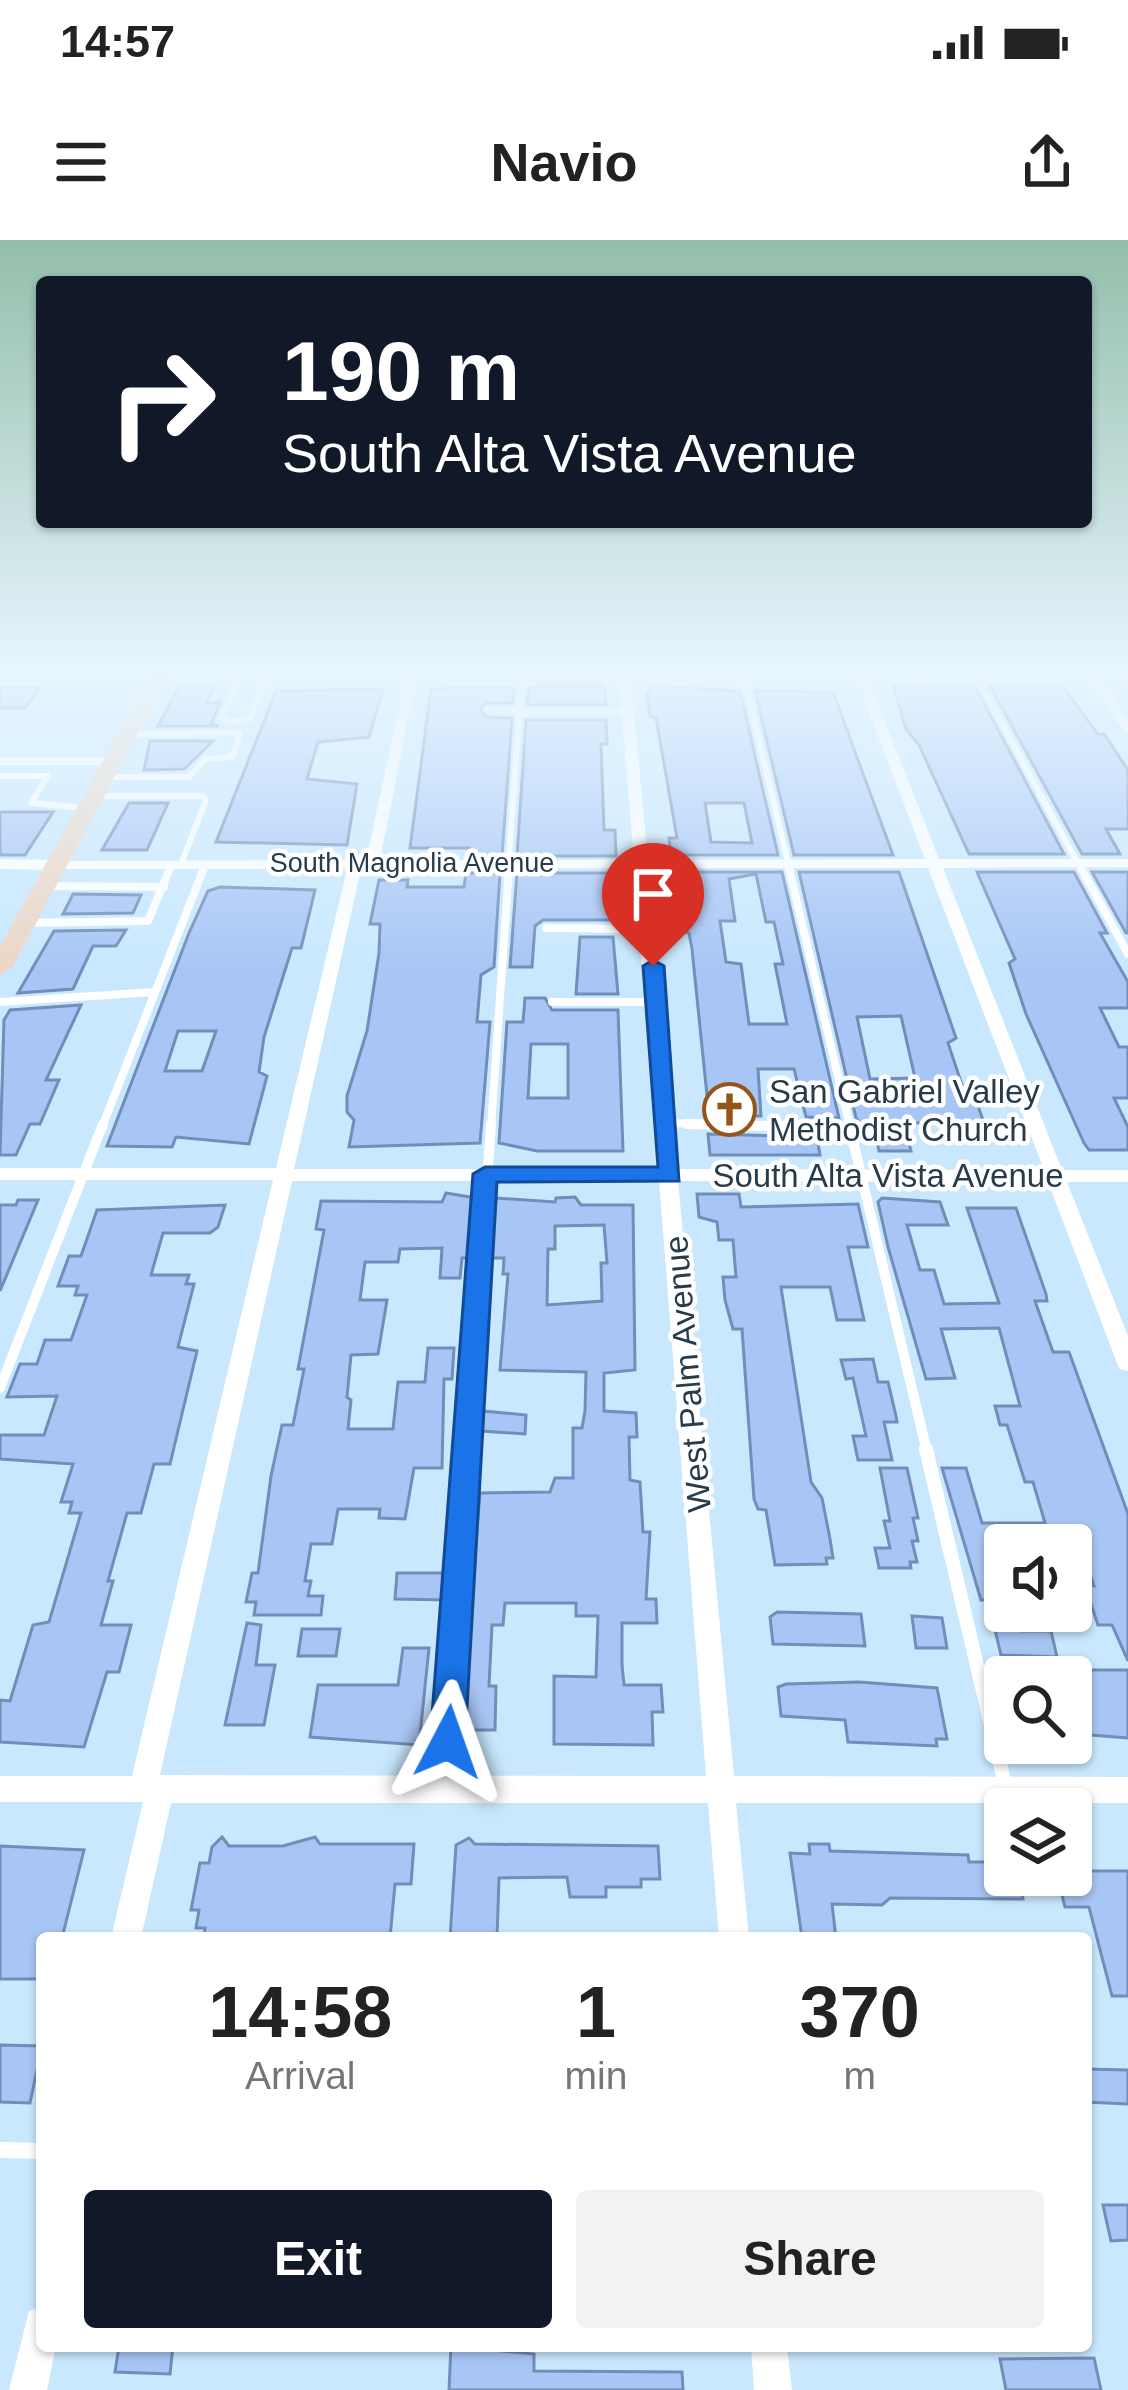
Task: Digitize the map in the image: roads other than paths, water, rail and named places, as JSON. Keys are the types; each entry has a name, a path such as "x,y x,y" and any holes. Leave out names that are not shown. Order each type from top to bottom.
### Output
{"main road":[{"path":"4,954 109,768"}],"street":[{"path":"35,768 100,785"},
{"path":"127,1932 151,1788 281,1175 388,768"},
{"name":"West Palm Avenue","path":"637,768 734,1932"},
{"path":"897,768 1128,1363"},
{"name":"South Magnolia Avenue","path":"50,876 176,864 1128,863"},
{"path":"0,864 50,876"},
{"name":"South Alta Vista Avenue","path":"0,1174 1128,1176"},
{"path":"0,1789 984,1790"},
{"path":"1092,1790 1128,1790"},
{"path":"28,2390 36,2352"},
{"path":"770,2352 773,2390"}],"lane":[{"path":"1,777 47,776 32,803 100,785 189,777 197,768"},
{"path":"444,1789 514,768"},
{"path":"766,768 1006,1788"},
{"path":"1027,768 1128,954"},
{"path":"24,923 139,924 155,911 206,800 100,785"},
{"path":"0,1388 205,864"},
{"path":"50,876 164,887"},
{"path":"546,928 650,929"},
{"path":"0,1002 155,992"},
{"path":"552,1003 656,1002"},
{"path":"667,1124 850,1128"},
{"path":"0,2150 36,2151"}],"place":[{"name":"San Gabriel Valley Methodist Church","path":"730,1110"}]}
